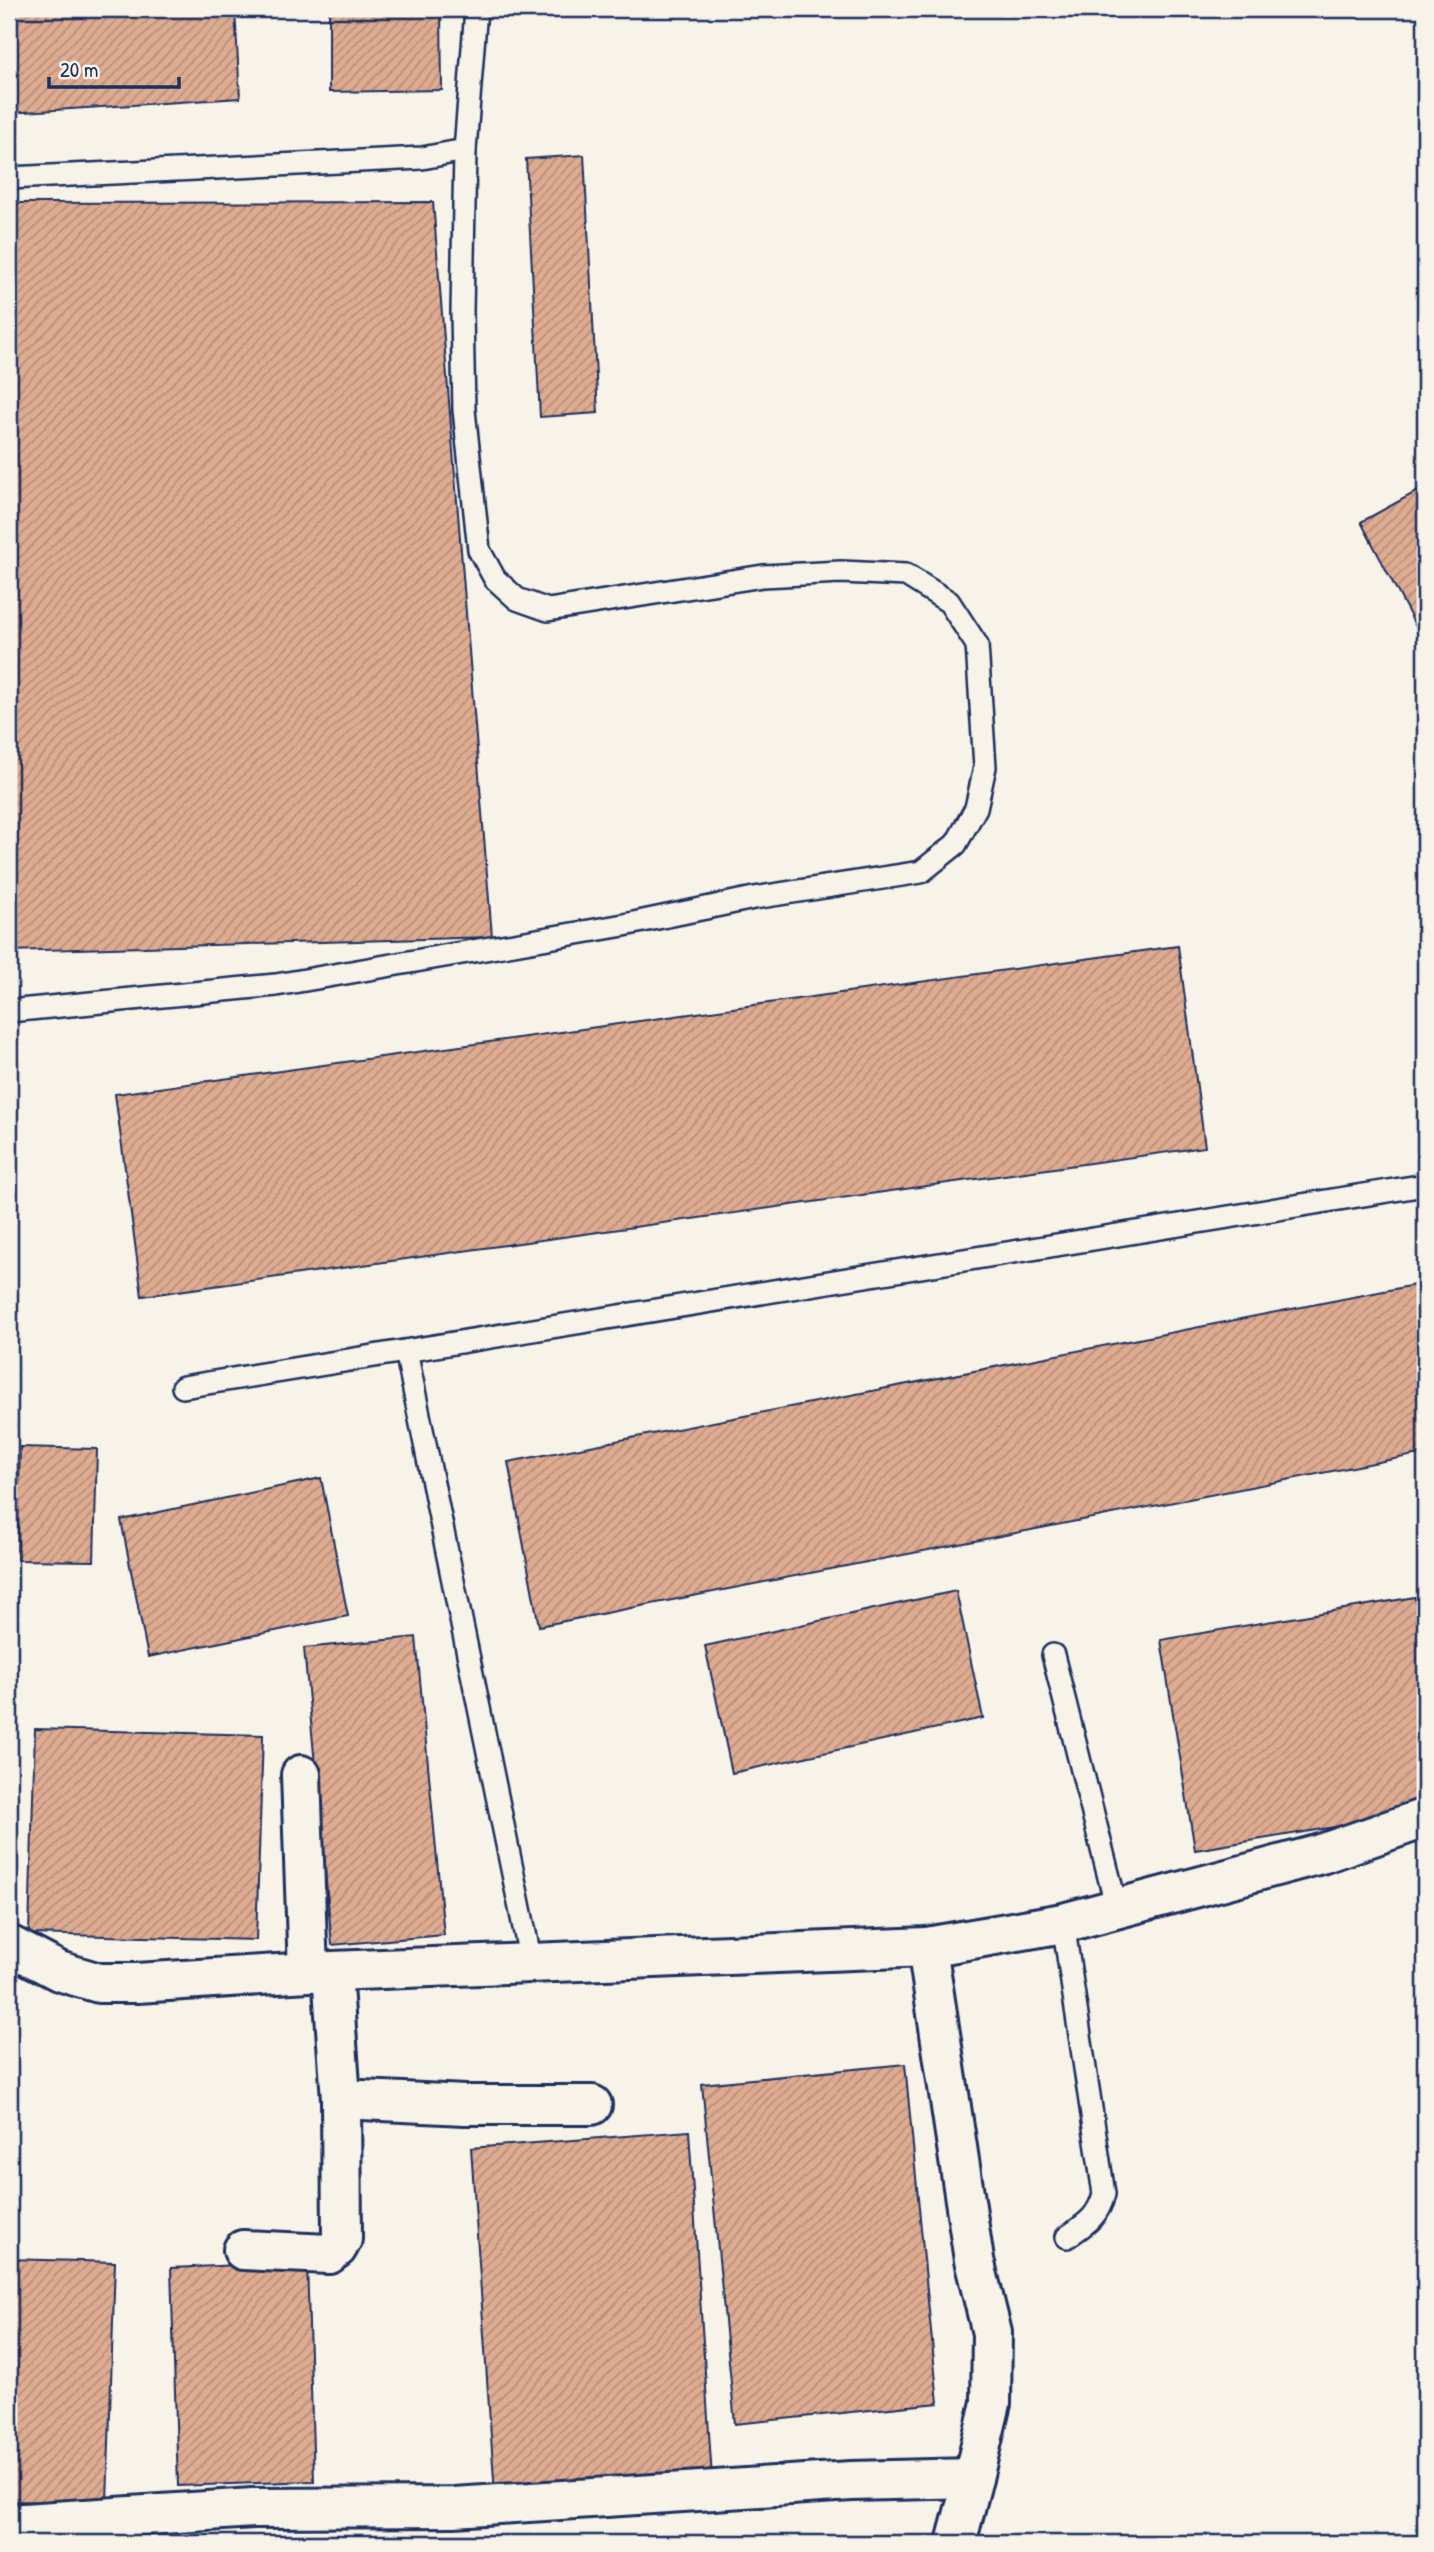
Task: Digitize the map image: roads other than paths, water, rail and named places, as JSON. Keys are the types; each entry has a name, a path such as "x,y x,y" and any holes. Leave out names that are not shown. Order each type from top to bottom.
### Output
{"street":[{"path":"243,2250 329,2254 337,2248 342,2239 341,2099 320,1972 302,1775"},
{"path":"9,1945 59,1971 99,1983 531,1962 927,1947 1063,1923 1321,1854 1425,1818"},
{"path":"927,1947 974,2260 992,2333 991,2403 956,2543"},
{"path":"341,2099 465,2105 592,2105"},
{"path":"9,2524 253,2508 454,2507 851,2481 973,2478"}],"lane":[{"path":"9,1011 276,985 624,925 754,898 920,872 956,845 976,808 985,767 977,645 949,602 906,575 841,572 763,576 548,610 517,598 495,579 479,550 464,410 462,313 466,150 476,9"},
{"path":"9,178 422,158 466,150"},
{"path":"183,1387 1425,1185"},
{"path":"406,1351 531,1962"},
{"path":"1053,1655 1117,1909"},
{"path":"1063,1923 1104,2194 1097,2214 1087,2225 1067,2237"}]}
